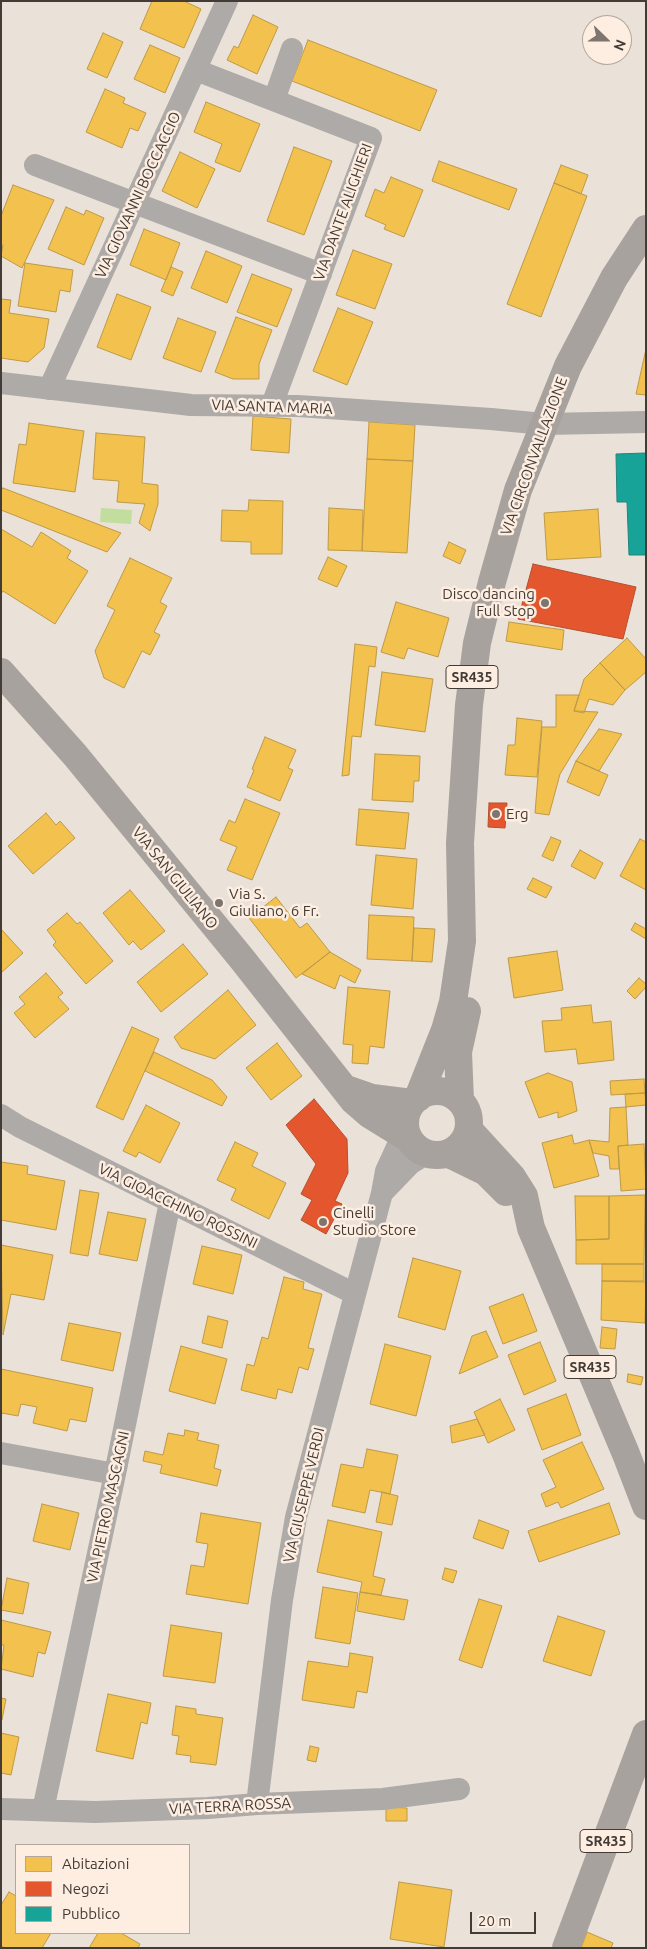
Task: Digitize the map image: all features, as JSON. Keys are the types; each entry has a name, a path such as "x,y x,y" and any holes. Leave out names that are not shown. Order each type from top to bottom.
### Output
{"main road":[{"name":"VIA CIRCONVALLAZIONE","path":"428,1148 406,1131 406,1116 415,1100 445,1030 453,1002 462,941 461,825 469,705 477,643 506,528 518,490 544,424 568,366 586,329 614,278 646,229"},
{"name":"VIA SAN GIULIANO","path":"1,672 75,755 358,1106 428,1148"},
{"name":"VIA CIRCONVALLAZIONE","path":"462,941 469,956 470,972 468,1004 458,1052 460,1101 468,1113 469,1130"},
{"path":"345,1088 372,1098 415,1100 430,1092 443,1092 460,1101"},
{"path":"428,1148 464,1142 469,1130"},
{"name":"SR435","path":"469,1130 504,1166 524,1196 531,1228 646,1506"},
{"name":"SR435","path":"428,1148 476,1166 493,1178 510,1197 531,1228"},
{"name":"SR435","path":"566,1948 646,1734"}],"street":[{"name":"VIA GIOVANNI BOCCACCIO","path":"49,389 227,1"},
{"path":"274,100 292,49"},
{"name":"VIA DANTE ALIGHIERI","path":"196,70 372,138 272,405"},
{"path":"35,166 321,274"},
{"name":"VIA SANTA MARIA","path":"1,383 191,405 272,405 544,424 646,422"},
{"name":"VIA GIOACCHINO ROSSINI","path":"1,1115 20,1127 355,1294"},
{"name":"VIA GIUSEPPE VERDI","path":"257,1804 291,1542 303,1489 382,1193 383,1180 397,1147 428,1148"},
{"name":"VIA PIETRO MASCAGNI","path":"43,1810 115,1474 170,1202"},
{"path":"1,1452 115,1474"},
{"name":"VIA TERRA ROSSA","path":"1,1810 95,1812 208,1808 383,1799 459,1789"}],"shaded area":[{"path":"101,508 132,510 131,524 100,522"}],"building: Abitazioni":[{"path":"152,1 184,1 201,9 184,48 140,29"},
{"path":"253,15 278,27 257,74 227,60 234,46 238,48"},
{"path":"103,33 123,42 107,78 87,69"},
{"path":"308,40 437,90 420,131 292,81"},
{"path":"150,45 180,58 165,93 134,79"},
{"path":"105,89 125,98 123,103 146,113 138,131 130,128 122,148 86,132"},
{"path":"206,102 260,124 240,172 215,162 222,144 194,132"},
{"path":"294,147 332,161 304,235 267,221"},
{"path":"180,152 215,169 197,208 162,191"},
{"path":"439,161 517,189 509,210 432,181"},
{"path":"561,165 588,175 581,194 554,183"},
{"path":"391,177 423,190 404,237 384,229 386,225 365,216 375,189 384,193"},
{"path":"554,183 587,196 541,317 507,304"},
{"path":"13,185 54,200 22,268 1,256 3,245 1,245 1,216"},
{"path":"66,207 84,215 86,210 104,218 84,265 48,249"},
{"path":"144,229 180,243 166,280 130,265"},
{"path":"353,250 392,264 375,309 336,295"},
{"path":"206,251 242,266 227,303 191,288"},
{"path":"25,263 73,270 70,292 60,290 56,312 18,306"},
{"path":"171,267 183,272 173,296 161,291"},
{"path":"252,274 292,289 277,327 237,312"},
{"path":"117,294 151,307 131,360 97,347"},
{"path":"1,299 11,300 9,313 49,319 44,348 28,362 1,358"},
{"path":"338,308 373,322 347,385 313,371"},
{"path":"236,317 272,330 259,364 259,379 233,379 215,372"},
{"path":"178,318 216,332 201,372 163,358"},
{"path":"646,349 646,395 636,394"},
{"path":"253,416 291,419 289,453 251,450"},
{"path":"369,422 415,425 413,461 367,459"},
{"path":"29,423 84,431 75,492 13,483 19,444 26,445"},
{"path":"96,433 145,437 142,483 158,485 158,504 150,531 139,523 145,504 117,502 119,481 93,479"},
{"path":"367,459 413,461 407,553 362,551"},
{"path":"3,488 121,533 107,552 1,510 1,491"},
{"path":"249,500 283,501 282,554 251,554 251,542 221,541 222,510 248,511"},
{"path":"329,508 363,510 362,551 328,550"},
{"path":"598,509 601,557 547,560 544,513"},
{"path":"1,529 32,547 41,532 71,551 67,558 88,571 55,624 3,591 1,594"},
{"path":"449,542 466,550 460,564 443,556"},
{"path":"328,557 347,566 337,587 318,579"},
{"path":"130,558 172,578 160,602 167,606 154,632 160,635 150,655 142,651 124,688 104,678 95,651 115,610 107,606"},
{"path":"396,602 449,618 438,657 408,648 404,659 381,652"},
{"path":"509,622 564,630 562,650 506,641"},
{"path":"627,638 646,659 646,672 625,690 600,663"},
{"path":"355,644 377,647 375,667 369,666 361,737 352,736 349,775 342,776"},
{"path":"600,663 625,690 613,705 589,699 584,713 574,711 584,679"},
{"path":"382,672 433,679 425,732 375,725"},
{"path":"556,695 579,695 574,711 598,712 560,774 549,815 535,813 542,727 556,727"},
{"path":"517,718 542,721 537,777 505,775 508,745 515,745"},
{"path":"599,729 622,734 599,771 576,761"},
{"path":"265,737 296,750 288,768 293,770 280,801 247,787"},
{"path":"375,754 420,756 419,781 414,781 413,802 372,800"},
{"path":"576,761 608,775 599,796 567,782"},
{"path":"245,799 280,813 252,880 227,870 237,847 220,840 229,820 235,823"},
{"path":"359,809 409,813 405,849 356,845"},
{"path":"46,813 56,825 60,821 75,838 33,874 8,846"},
{"path":"551,837 561,841 553,861 542,856"},
{"path":"640,839 646,842 646,890 620,876"},
{"path":"580,850 603,863 595,879 571,866"},
{"path":"376,855 417,859 413,909 371,905"},
{"path":"533,878 552,887 546,898 527,889"},
{"path":"130,890 165,931 141,950 133,941 129,945 103,913"},
{"path":"276,897 300,928 307,923 330,952 296,978 249,918"},
{"path":"67,913 77,924 80,922 113,961 86,984 53,945 56,942 47,930"},
{"path":"369,915 414,917 412,961 367,959"},
{"path":"635,923 646,929 646,939 631,930"},
{"path":"414,928 435,929 432,962 412,961"},
{"path":"1,929 23,953 1,973"},
{"path":"183,944 208,974 161,1012 137,982"},
{"path":"557,951 563,990 514,998 508,958"},
{"path":"330,952 361,970 355,983 340,975 335,989 302,974"},
{"path":"46,973 63,993 58,997 69,1009 35,1038 14,1013 25,1004 19,997"},
{"path":"639,978 646,984 646,987 635,999 627,991"},
{"path":"348,987 390,991 384,1048 370,1046 368,1064 352,1063 353,1045 343,1044"},
{"path":"228,990 256,1025 215,1059 181,1048 174,1037"},
{"path":"591,1005 593,1023 611,1021 614,1060 578,1064 576,1049 545,1052 542,1021 562,1020 561,1008"},
{"path":"132,1027 159,1039 123,1120 96,1107"},
{"path":"277,1043 302,1076 271,1100 246,1068"},
{"path":"154,1052 212,1080 227,1097 222,1106 145,1071"},
{"path":"548,1073 572,1082 577,1111 558,1118 558,1112 539,1118 525,1082"},
{"path":"644,1079 645,1093 611,1095 610,1081"},
{"path":"645,1093 646,1105 626,1107 625,1094"},
{"path":"146,1105 180,1123 160,1163 139,1152 136,1157 123,1151"},
{"path":"626,1107 628,1145 618,1146 619,1169 610,1169 609,1156 593,1153 589,1140 609,1142 610,1108"},
{"path":"572,1135 574,1144 589,1140 599,1176 554,1188 542,1143"},
{"path":"235,1142 258,1153 252,1166 286,1183 269,1219 231,1200 236,1189 217,1180"},
{"path":"644,1144 646,1189 621,1191 618,1146"},
{"path":"1,1162 28,1166 27,1174 65,1181 56,1230 1,1220"},
{"path":"80,1190 99,1193 88,1256 70,1253"},
{"path":"645,1195 644,1264 576,1264 576,1240 609,1239 609,1196"},
{"path":"575,1196 609,1196 609,1239 576,1240"},
{"path":"108,1212 146,1219 137,1261 99,1254"},
{"path":"1,1245 53,1255 44,1300 11,1294 3,1335"},
{"path":"202,1246 242,1255 233,1294 193,1284"},
{"path":"413,1258 461,1271 445,1330 398,1317"},
{"path":"602,1264 644,1264 644,1281 602,1281"},
{"path":"284,1277 304,1282 303,1289 322,1294 308,1348 314,1349 308,1370 299,1367 292,1393 278,1389 276,1399 241,1390 247,1364 254,1366 262,1337 268,1339"},
{"path":"602,1281 646,1282 645,1323 601,1320"},
{"path":"523,1294 537,1331 503,1344 489,1307"},
{"path":"208,1316 228,1321 222,1348 202,1343"},
{"path":"69,1323 121,1333 113,1371 61,1360"},
{"path":"602,1327 617,1329 615,1349 600,1348"},
{"path":"486,1331 498,1357 459,1374 472,1336"},
{"path":"540,1342 556,1381 524,1395 508,1355"},
{"path":"385,1344 431,1356 416,1416 370,1404"},
{"path":"181,1346 227,1359 215,1404 169,1391"},
{"path":"1,1369 93,1388 86,1422 70,1419 67,1431 33,1423 37,1407 21,1404 18,1416 2,1413 1,1418"},
{"path":"628,1374 643,1377 641,1385 627,1382"},
{"path":"566,1394 581,1435 542,1450 527,1409"},
{"path":"500,1399 515,1430 488,1443 474,1412"},
{"path":"477,1419 485,1435 452,1443 450,1426"},
{"path":"185,1430 199,1433 197,1440 219,1445 214,1468 221,1470 217,1486 160,1473 162,1465 143,1461 145,1451 163,1455 168,1433 184,1436"},
{"path":"582,1442 604,1489 561,1508 558,1502 546,1507 541,1494 556,1487 543,1460"},
{"path":"367,1449 398,1455 390,1494 370,1490 365,1513 332,1506 341,1464 363,1468"},
{"path":"382,1492 398,1496 392,1525 376,1522"},
{"path":"609,1503 620,1534 539,1562 528,1531"},
{"path":"42,1504 79,1513 70,1550 33,1541"},
{"path":"201,1513 261,1523 248,1604 186,1594 191,1565 204,1567 208,1544 196,1542"},
{"path":"328,1520 382,1532 373,1576 385,1579 381,1595 360,1592 362,1582 317,1572"},
{"path":"479,1520 509,1531 503,1549 473,1538"},
{"path":"445,1568 457,1571 453,1583 442,1579"},
{"path":"7,1578 29,1583 23,1614 1,1610"},
{"path":"323,1587 358,1593 350,1644 315,1638"},
{"path":"360,1592 408,1600 404,1620 357,1611"},
{"path":"479,1599 502,1606 482,1668 459,1660"},
{"path":"558,1616 605,1631 591,1676 543,1661"},
{"path":"1,1620 51,1632 45,1654 38,1652 33,1677 1,1669 4,1645 1,1645"},
{"path":"171,1625 222,1633 215,1683 163,1676"},
{"path":"350,1653 373,1657 367,1693 357,1691 354,1708 302,1700 308,1661 348,1667"},
{"path":"108,1694 151,1703 147,1724 141,1722 133,1759 96,1751"},
{"path":"1,1698 6,1699 2,1720 1,1720"},
{"path":"176,1706 196,1709 196,1714 223,1718 216,1765 190,1762 191,1756 176,1754 179,1736 172,1735"},
{"path":"1,1733 19,1737 11,1775 1,1773"},
{"path":"310,1746 319,1748 316,1762 307,1760"},
{"path":"386,1807 407,1808 407,1821 386,1821"},
{"path":"399,1882 452,1890 444,1947 390,1939"},
{"path":"9,1892 15,1895 15,1934 50,1934 42,1948 5,1948 1,1946 1,1905"},
{"path":"587,1932 613,1943 611,1948 581,1948"},
{"path":"97,1934 123,1934 140,1944 138,1948 89,1948"}],"building: Negozi":[{"path":"533,564 636,587 623,639 518,619"},
{"path":"489,803 507,803 505,828 488,827"},
{"path":"314,1099 347,1139 348,1173 335,1201 342,1204 326,1234 301,1220 312,1200 301,1194 316,1164 286,1125"}],"building: Pubblico":[{"path":"646,453 646,555 629,555 627,502 617,502 616,454"}],"place":[{"name":"Disco dancing Full Stop","path":"545,603"},
{"name":"Erg","path":"496,814"},
{"name":"Via S. Giuliano, 6 Fr.","path":"219,903"},
{"name":"Cinelli Studio Store","path":"323,1222"}]}
